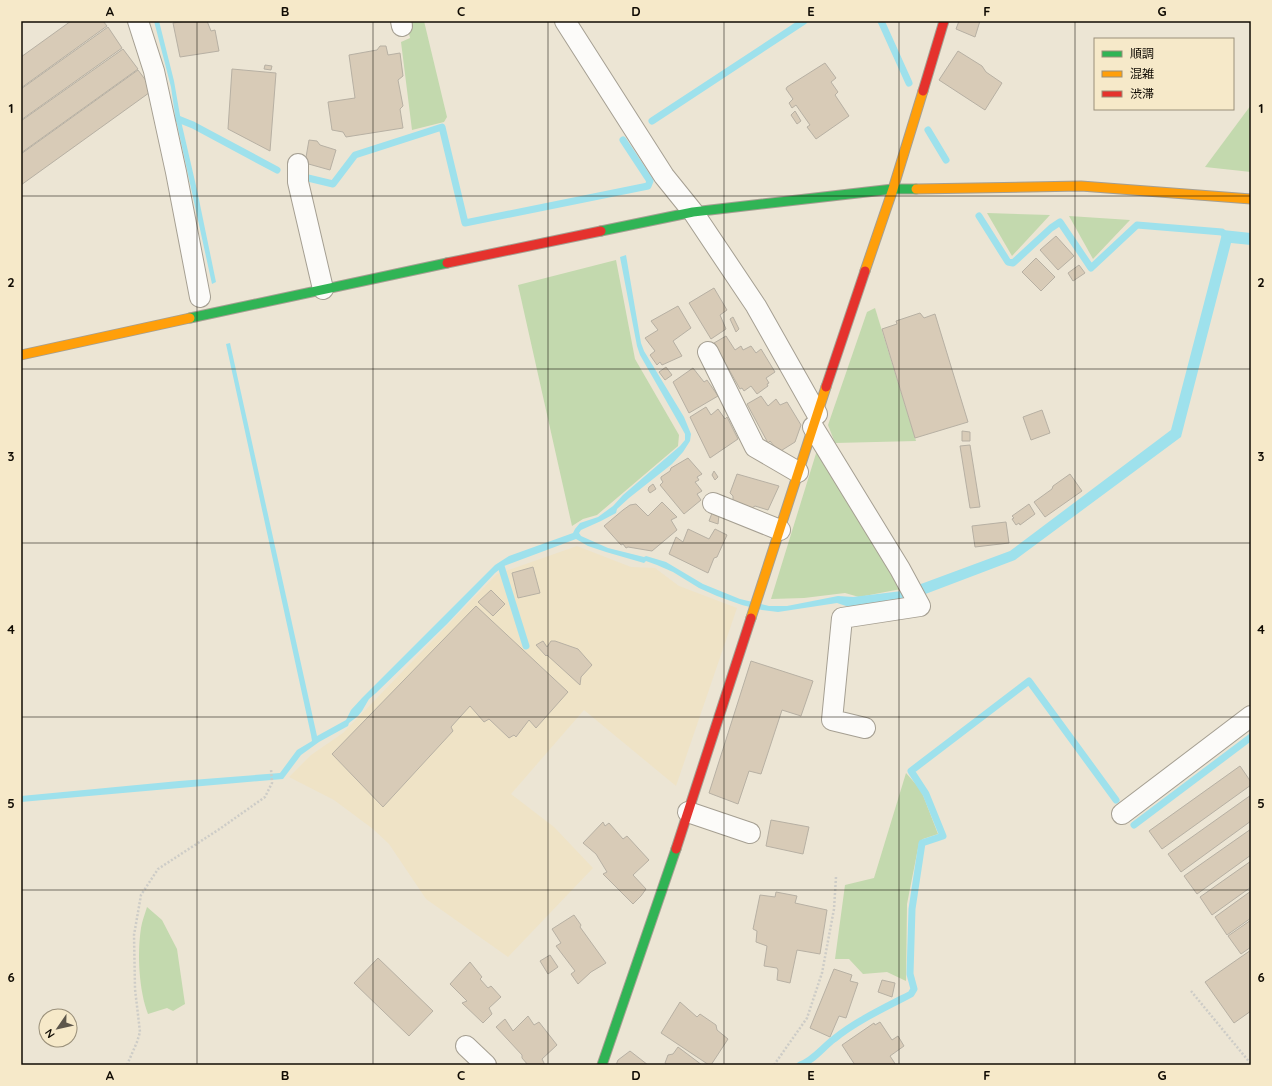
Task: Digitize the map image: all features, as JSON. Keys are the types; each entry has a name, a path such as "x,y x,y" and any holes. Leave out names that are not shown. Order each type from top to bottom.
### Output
{"street":[{"path":"138,21 154,71 176,172 200,297"},
{"path":"565,21 664,176 693,212 756,306 815,421 920,606 842,618 832,720 865,728"},
{"path":"602,1065 688,812 815,421 894,189 944,21"},
{"path":"298,164 298,182 323,289"},
{"path":"21,355 323,289 693,212 894,189 1081,186 1251,199"},
{"path":"708,352 755,447 798,472"},
{"path":"713,503 780,530"},
{"path":"1122,814 1251,716"},
{"path":"688,812 750,832"},
{"path":"466,1046 486,1065"}],"path":[{"path":"127,1065 140,1032 135,988 134,935 141,895 158,869 221,828 265,796 272,783 271,769"},
{"path":"774,1065 807,1018 822,973 834,909 836,877"},
{"path":"1191,991 1251,1064"}],"shaded area":[{"path":"577,546 631,567 655,568 679,586 737,608 676,786 584,710 511,794 554,827 593,868 508,957 426,899 389,844 373,829 334,800 289,777 311,755 343,733 497,574"}],"green space":[{"path":"406,21 424,21 447,117 444,122 412,130 401,42 410,38"},
{"path":"1251,105 1251,172 1205,167"},
{"path":"987,213 1050,215 1012,256"},
{"path":"1069,216 1130,220 1093,259"},
{"path":"616,260 635,359 679,435 678,446 597,515 583,519 572,526 518,285"},
{"path":"875,308 916,441 835,443 828,425 867,312"},
{"path":"818,447 901,589 859,597 845,593 804,598 771,599"},
{"path":"906,773 921,790 938,834 923,839 919,843 907,904 906,981 887,972 863,974 849,959 835,959 845,885 874,878"},
{"path":"147,907 162,920 177,949 185,1004 173,1011 167,1008 148,1014 145,1004 141,983 139,949 141,925"}],"water":[{"path":"154,21 159,21 174,81 181,121 216,282 212,284 175,115 171,87"},
{"path":"1223,230 1251,233 1251,245 1231,243 1181,437 1015,560 907,601 858,608 837,603 778,612 742,605 717,596 657,565 646,561 644,563 606,552 588,546 576,539 504,566 495,573 447,624 369,699 362,711 349,723 348,726 319,742 301,755 283,779 21,802 21,796 280,773 297,750 312,741 226,344 230,343 317,736 346,720 351,710 362,698 495,565 509,556 573,533 580,523 598,517 613,506 623,495 685,440 685,434 640,355 620,257 626,255 641,343 644,351 684,417 691,434 690,441 683,452 672,464 629,498 617,509 616,513 581,530 579,533 581,536 608,548 666,562 703,584 740,599 769,606 787,606 838,596 853,597 902,591 1010,551 1171,430"}],"building":[{"path":"71,21 103,21 107,26 21,88 21,57"},
{"path":"186,21 207,21 211,31 215,30 219,51 180,57 173,23"},
{"path":"959,21 980,21 975,37 956,29"},
{"path":"108,27 122,48 21,120 21,89"},
{"path":"380,46 386,46 388,55 400,53 403,76 398,80 403,106 400,109 403,128 346,137 343,132 332,130 328,102 355,98 349,55 377,50"},
{"path":"123,49 138,69 21,153 21,121"},
{"path":"958,51 982,66 986,72 1002,83 985,110 939,80"},
{"path":"825,63 836,78 831,82 838,92 835,95 849,116 816,139 807,127 810,125 796,105 792,108 789,103 793,99 786,89"},
{"path":"265,65 272,66 271,70 264,69"},
{"path":"232,69 276,73 270,151 228,129"},
{"path":"138,70 153,90 21,185 21,154"},
{"path":"795,111 801,121 797,124 791,115"},
{"path":"309,140 317,141 320,145 336,150 330,170 305,163"},
{"path":"1056,236 1074,256 1058,270 1040,250"},
{"path":"1036,258 1055,277 1041,291 1022,272"},
{"path":"1079,265 1085,273 1073,281 1068,273"},
{"path":"714,288 727,310 720,315 726,329 711,339 689,303"},
{"path":"678,306 691,328 673,341 682,356 662,365 660,362 657,365 650,355 655,351 645,338 658,330 651,321"},
{"path":"920,313 924,318 935,314 968,422 915,438 882,329 897,324 896,321"},
{"path":"733,317 739,329 736,332 730,319"},
{"path":"726,336 735,350 741,346 743,350 751,346 756,353 761,349 775,372 766,378 769,383 767,384 768,386 757,394 751,386 744,391 742,388 740,389 714,343"},
{"path":"666,367 672,375 665,380 659,372"},
{"path":"693,368 704,382 707,380 718,396 689,413 673,382"},
{"path":"761,396 768,406 776,399 780,405 787,402 801,425 795,442 779,452 770,441 768,443 747,404"},
{"path":"706,407 711,415 718,409 725,419 727,417 738,439 710,458 690,417"},
{"path":"1042,410 1050,433 1031,440 1023,417"},
{"path":"962,431 970,432 970,441 962,441"},
{"path":"970,445 980,507 970,508 960,446"},
{"path":"688,458 702,474 697,477 699,480 695,482 702,491 697,494 701,500 684,514 660,485 663,482 661,477 670,471 671,468"},
{"path":"714,471 718,477 715,480 712,475"},
{"path":"737,474 779,486 768,510 755,506 752,508 733,501 733,496 730,493"},
{"path":"1070,474 1082,491 1045,517 1034,502"},
{"path":"653,484 656,489 650,493 648,490 649,487"},
{"path":"662,502 677,517 671,520 677,530 652,551 628,547 626,548 623,544 621,545 604,526 630,505 636,504 648,516"},
{"path":"1029,504 1035,514 1020,525 1019,523 1016,525 1012,519 1014,518 1012,516"},
{"path":"712,513 719,515 718,524 709,521"},
{"path":"1006,522 1009,543 975,547 972,526"},
{"path":"688,529 709,539 715,529 727,535 717,557 714,558 708,573 669,554 676,537 683,542"},
{"path":"533,567 540,593 518,598 512,573"},
{"path":"491,590 505,604 493,616 478,602"},
{"path":"476,606 568,692 536,728 529,720 516,737 514,735 509,738 489,719 484,722 470,706 451,727 453,731 383,807 332,754"},
{"path":"543,641 547,647 551,641 555,641 578,649 592,665 581,677 580,685 547,655 546,656 536,645"},
{"path":"751,661 813,681 801,716 782,710 761,774 749,771 738,804 709,793"},
{"path":"1240,766 1251,782 1251,785 1162,849 1149,831"},
{"path":"1251,795 1251,821 1181,872 1168,854"},
{"path":"771,820 809,827 803,854 766,846"},
{"path":"603,822 605,826 609,823 623,839 627,836 649,860 633,875 646,889 633,904 603,874 607,872 596,854 583,843"},
{"path":"1251,829 1251,855 1197,894 1184,876"},
{"path":"1251,861 1251,887 1212,915 1200,897"},
{"path":"1251,891 1251,918 1227,935 1215,917"},
{"path":"776,892 797,896 795,903 827,910 820,954 797,950 790,983 777,980 777,968 764,966 767,946 756,942 757,931 753,929 760,895 775,897"},
{"path":"574,915 581,925 580,927 606,963 591,972 578,984 571,974 575,971 556,946 561,943 552,929"},
{"path":"1251,920 1251,947 1241,954 1228,936"},
{"path":"1251,950 1251,1011 1234,1023 1205,982"},
{"path":"550,955 558,967 548,974 540,961"},
{"path":"378,958 433,1011 409,1036 354,983"},
{"path":"470,962 482,977 480,979 488,988 491,986 501,997 489,1008 492,1014 483,1023 462,1003 467,1001 450,984"},
{"path":"834,969 852,975 850,981 858,983 846,1018 839,1016 830,1037 810,1028"},
{"path":"882,980 895,983 892,997 878,992"},
{"path":"680,1002 697,1017 700,1014 716,1025 717,1030 728,1039 711,1065 661,1033"},
{"path":"528,1016 534,1025 539,1022 557,1045 542,1059 545,1065 528,1065 522,1058 522,1055 496,1027 505,1019 513,1031"},
{"path":"880,1022 892,1040 898,1036 904,1046 890,1056 896,1065 855,1065 842,1045 874,1023 875,1025"},
{"path":"678,1047 702,1065 668,1065 665,1063 668,1055 673,1054"},
{"path":"630,1051 648,1065 616,1065 618,1060"}],"waterway":[{"path":"652,121 804,21"},
{"path":"881,21 909,83"},
{"path":"178,119 193,125 277,170"},
{"path":"308,178 333,184 355,155 442,127 465,223 648,186 650,181 623,140"},
{"path":"928,130 946,160"},
{"path":"979,216 1008,262 1013,263 1051,228 1060,222 1091,268 1137,225 1222,232 1227,237"},
{"path":"501,566 526,646"},
{"path":"800,1065 818,1054 843,1032 911,994 914,989 910,974 912,909 922,843 943,836 926,794 911,771 1029,681 1116,800"},
{"path":"1134,825 1251,737"}],"traffic: fast":[{"path":"601,231 693,212 893,189 916,189"},
{"path":"190,318 447,263"},
{"path":"602,1065 676,849"}],"traffic: slow":[{"path":"865,271 893,189 923,91"},
{"path":"916,189 1081,186 1251,199"},
{"path":"21,355 190,318"},
{"path":"751,618 826,387"}],"traffic: jam":[{"path":"923,91 944,21"},
{"path":"447,263 601,231"},
{"path":"826,387 865,271"},
{"path":"676,849 751,618"}]}
